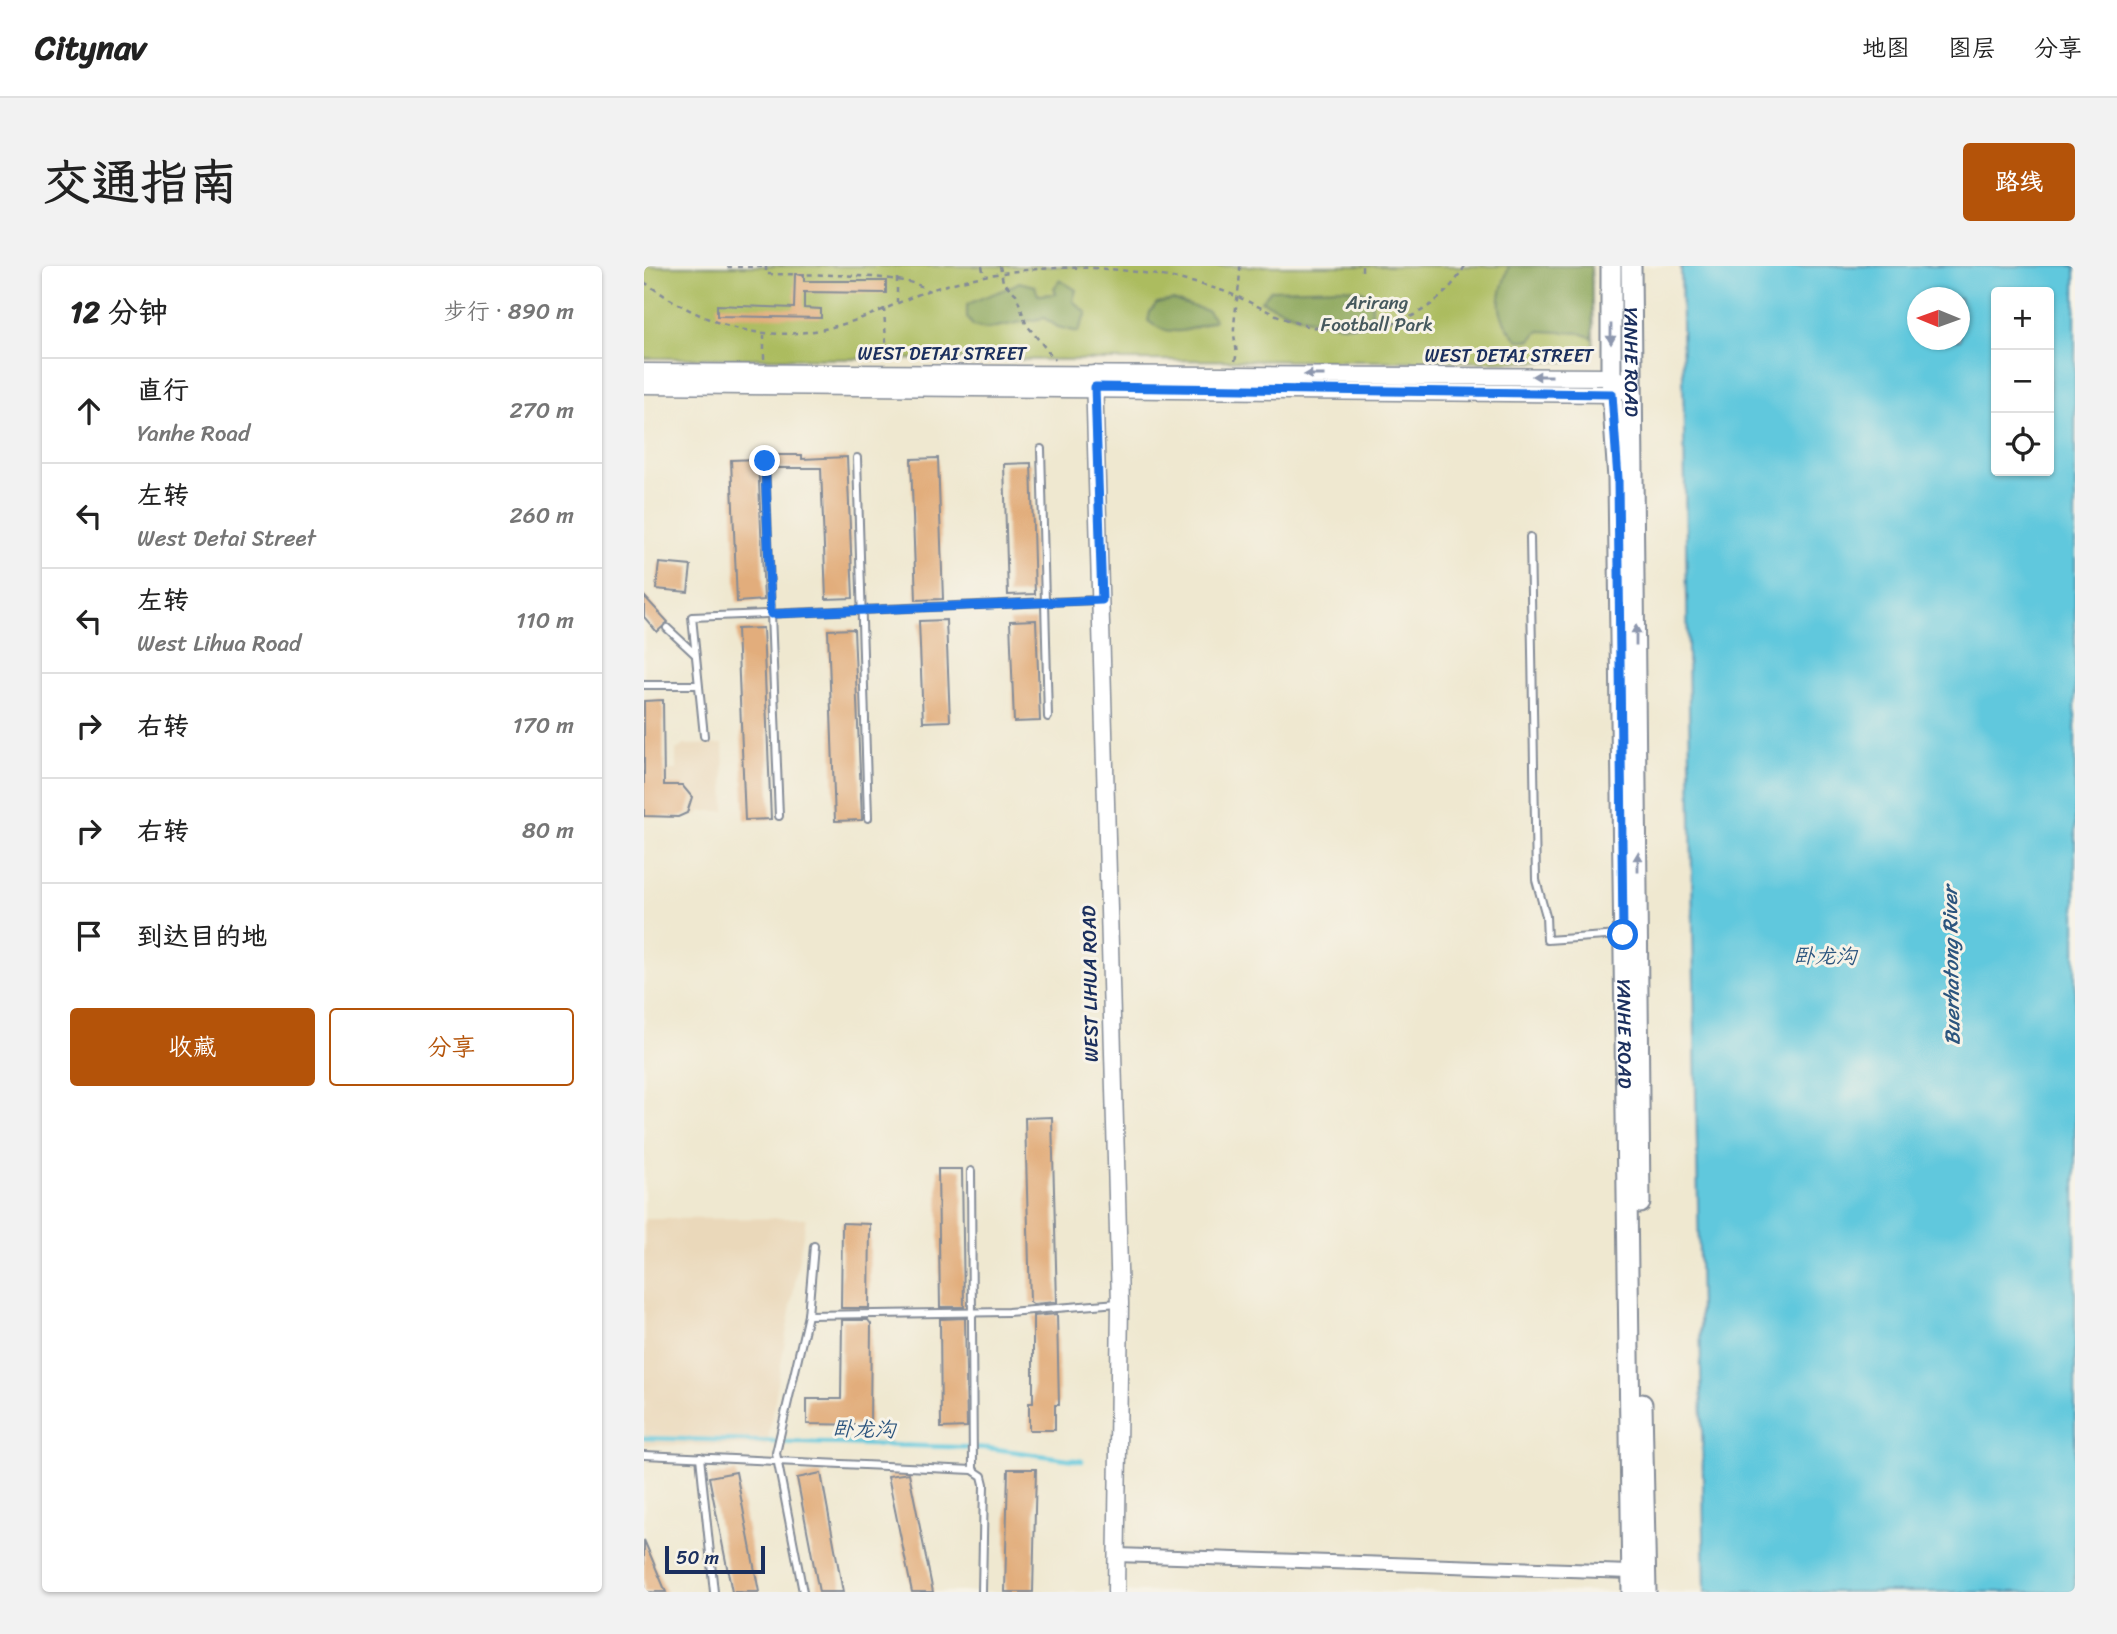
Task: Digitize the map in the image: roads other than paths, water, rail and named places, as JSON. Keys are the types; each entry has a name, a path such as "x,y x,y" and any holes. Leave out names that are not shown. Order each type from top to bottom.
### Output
{"main road":[{"name":"YANHE ROAD","path":"1611,266 1611,386 1618,479 1632,1592"},
{"name":"YANHE ROAD","path":"1631,266 1646,1592"}],"street":[{"name":"WEST DETAI STREET","path":"644,372 1095,381 1633,385"},
{"name":"WEST DETAI STREET","path":"644,385 1095,381"},
{"name":"WEST LIHUA ROAD","path":"1095,381 1120,1303 1116,1592"},
{"path":"1117,1555 1631,1572"}],"lane":[{"path":"1041,449 1048,717"},
{"path":"857,458 868,818"},
{"path":"765,461 779,816"},
{"path":"1530,537 1536,880 1546,916 1547,940 1623,935"},
{"path":"704,736 692,617 1102,600"},
{"path":"667,628 695,654"},
{"path":"644,685 698,685"},
{"path":"971,1171 973,1471"},
{"path":"803,1592 776,1457 808,1315 814,1246"},
{"path":"808,1315 974,1312 1120,1303"},
{"path":"644,1455 776,1457 973,1471 982,1476 984,1484 982,1592"},
{"path":"700,1457 714,1592"}],"water":[{"name":"Buerhatong River","path":"1681,266 2075,266 2075,1592 1705,1592"}],"waterway":[{"name":"卧龙沟","path":"644,1438 988,1448 1082,1461"}],"park label":[{"name":"Arirang Football Park","path":"1377,313"}]}
